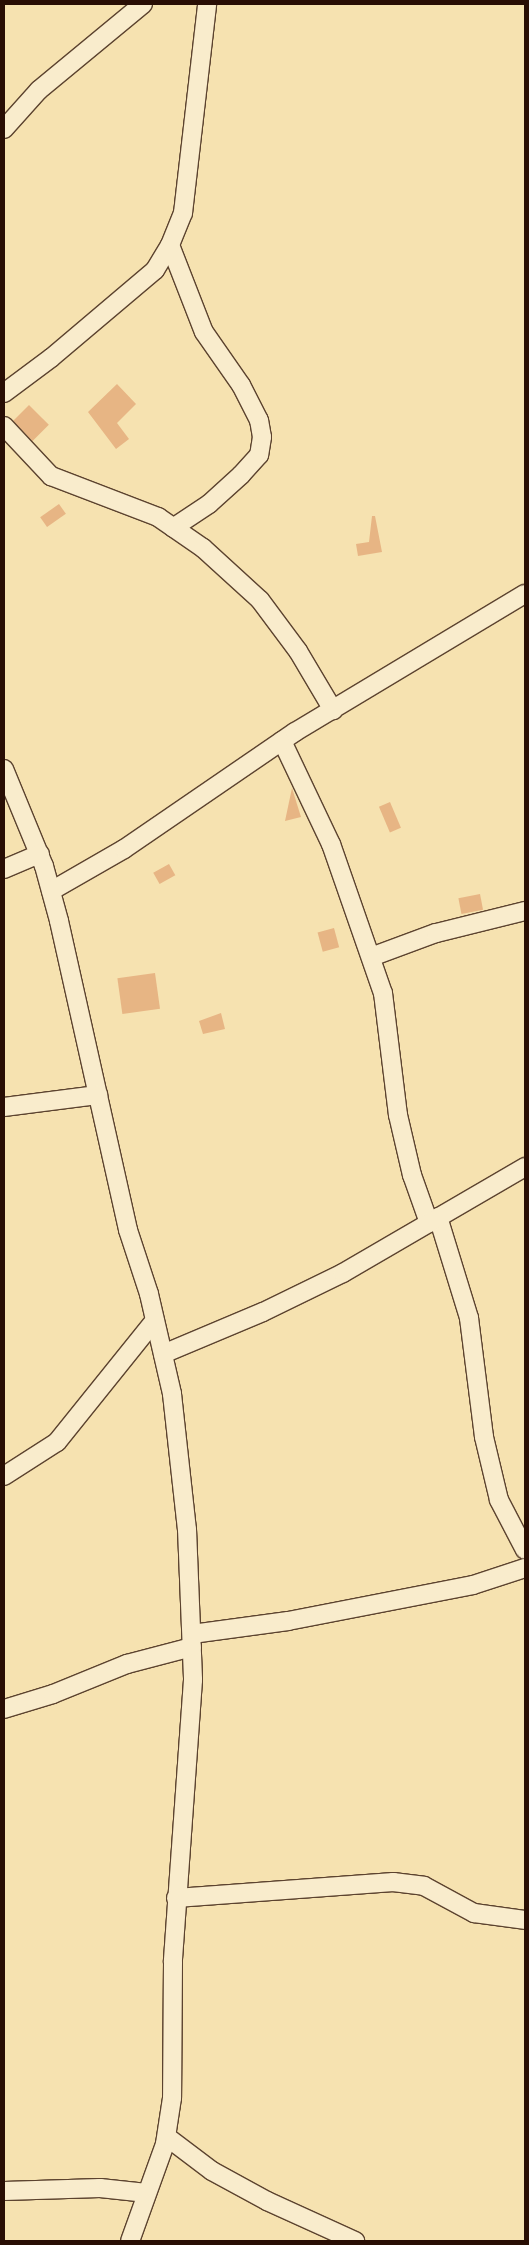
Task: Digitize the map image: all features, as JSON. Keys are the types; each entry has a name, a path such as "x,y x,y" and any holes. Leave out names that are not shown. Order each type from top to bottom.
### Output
{"street":[{"path":"4,129 39,90 143,4"},
{"path":"4,393 51,358 155,270 170,245 183,213 207,4"},
{"path":"170,245 204,332 241,385 259,420 262,437 259,456 241,475 209,504 173,528"},
{"path":"4,426 51,476 158,517 203,548 260,600 298,651 333,710"},
{"path":"51,890 124,849 282,741 525,594"},
{"path":"282,741 331,844 382,993 398,1115 412,1175 434,1220 469,1318 484,1437 499,1500 525,1550"},
{"path":"4,769 40,854 51,890 128,1230 155,1320 172,1394 187,1529 193,1680 176,1898 174,2058 166,2137 130,2241"},
{"path":"4,869 40,854"},
{"path":"371,957 436,933 525,911"},
{"path":"4,1107 98,1095"},
{"path":"163,1354 263,1312 343,1273 525,1167"},
{"path":"4,1476 57,1442 155,1320"},
{"path":"4,1709 53,1694 127,1664 192,1641 473,1585 525,1568"},
{"path":"176,1898 393,1882 424,1886 474,1913 525,1920"},
{"path":"166,2137 212,2171 267,2201 355,2241"},
{"path":"4,2191 100,2188 147,2193"}],"building":[{"path":"117,384 136,404 117,423 129,439 116,449 88,412"},
{"path":"29,405 49,425 33,441 13,421"},
{"path":"59,504 66,514 47,527 40,517"},
{"path":"372,516 375,516 382,552 358,556 356,544 369,542"},
{"path":"292,788 301,817 285,821"},
{"path":"390,802 401,828 390,832 379,807"},
{"path":"169,864 175,875 160,884 153,873"},
{"path":"480,894 483,910 461,914 458,898"},
{"path":"334,928 339,947 323,952 318,932"},
{"path":"155,973 160,1009 122,1014 117,978"},
{"path":"221,1013 225,1029 203,1034 199,1021"}]}
